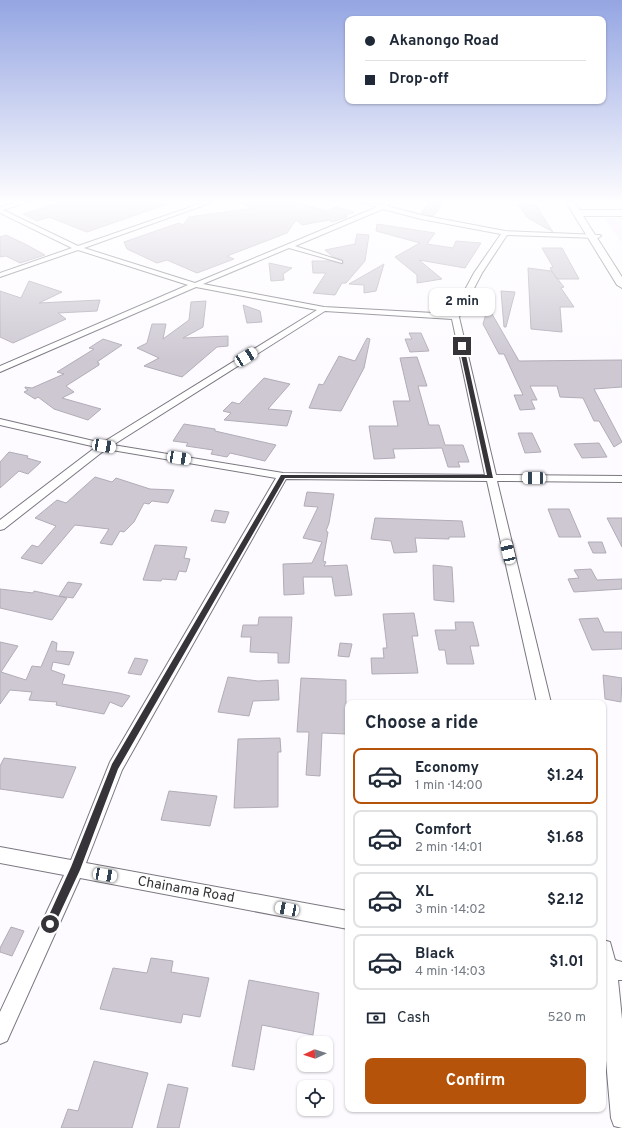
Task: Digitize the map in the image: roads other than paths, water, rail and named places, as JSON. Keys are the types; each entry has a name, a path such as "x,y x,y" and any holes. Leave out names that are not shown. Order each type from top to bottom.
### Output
{"main road":[{"path":"605,255 622,284"},
{"path":"608,255 622,272"}],"street":[{"path":"0,275 59,255"},
{"path":"99,255 194,285 324,309 455,317"},
{"path":"0,369 267,255"},
{"path":"316,255 340,262"},
{"path":"490,255 478,273 455,317 543,700"},
{"path":"0,526 104,446 324,309"},
{"path":"0,422 104,446 284,476 622,479"},
{"path":"0,1034 75,870 115,767 284,476"},
{"name":"Chainama Road","path":"0,855 345,919"},
{"path":"609,964 622,1118"}]}
